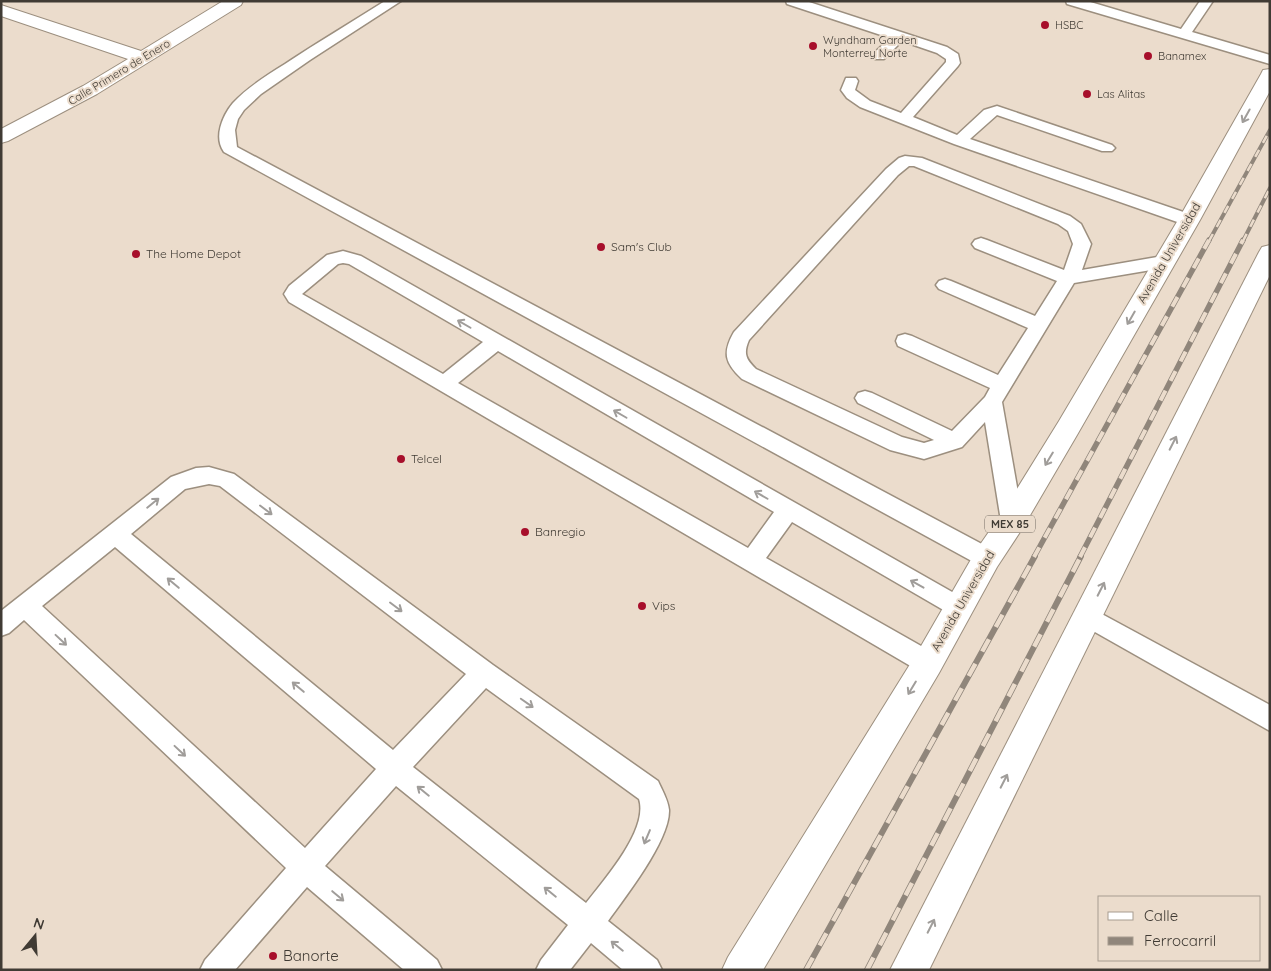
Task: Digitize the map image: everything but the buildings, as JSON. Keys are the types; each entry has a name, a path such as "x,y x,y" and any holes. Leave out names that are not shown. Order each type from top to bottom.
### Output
{"main road":[{"name":"Calle Primero de Enero","path":"1,137 90,90 235,1"},
{"path":"1,10 144,58"},
{"name":"Avenida Universidad","path":"741,970 928,663 987,558 1012,520 1189,220 1270,74"},
{"path":"910,970 1267,262"}],"lane":[{"path":"395,1 248,96 230,118 228,132 229,149 987,558"},
{"path":"792,1 950,54 954,60 904,119"},
{"path":"1072,1 1270,60"},
{"path":"1184,34 1207,1"},
{"path":"879,56 899,37"},
{"path":"851,81 848,90 850,96 959,142 1189,220"},
{"path":"959,142 989,113 997,110 1107,148"},
{"path":"905,161 916,161 1064,220 1075,228 1082,244 1075,266 1067,278 997,393 956,441 924,451 897,444 749,374 738,363 734,354 741,337 892,172 905,161"},
{"path":"981,244 1067,278 1163,262"},
{"path":"928,663 295,298 293,294 295,290 333,259 348,258 354,260 960,608"},
{"path":"945,286 1038,326"},
{"path":"905,341 997,393"},
{"path":"445,384 496,342"},
{"path":"997,393 1012,520"},
{"path":"865,398 956,441"},
{"path":"1,626 178,483 194,477 217,476 227,480 484,673 649,790 655,807 655,815 643,848 551,970"},
{"path":"752,560 788,510"},
{"path":"115,534 394,768 647,970"},
{"path":"25,606 306,868 427,970"},
{"path":"1087,616 1270,719"},
{"path":"215,970 394,768 484,673"}],"railway":[{"path":"1209,241 1270,130"},
{"path":"1243,241 1270,188"},
{"path":"1034,557 1209,240"},
{"path":"1080,557 1243,240"},
{"path":"806,970 1035,556"},
{"path":"867,970 1081,556"}],"place":[{"name":"HSBC","path":"1045,25"},
{"name":"Wyndham Garden Monterrey Norte","path":"813,46"},
{"name":"Banamex","path":"1148,56"},
{"name":"Las Alitas","path":"1087,94"},
{"name":"Sam's Club","path":"601,247"},
{"name":"The Home Depot","path":"136,254"},
{"name":"Telcel","path":"401,459"},
{"name":"Banregio","path":"525,532"},
{"name":"Vips","path":"642,606"},
{"name":"Banorte","path":"273,956"}]}
